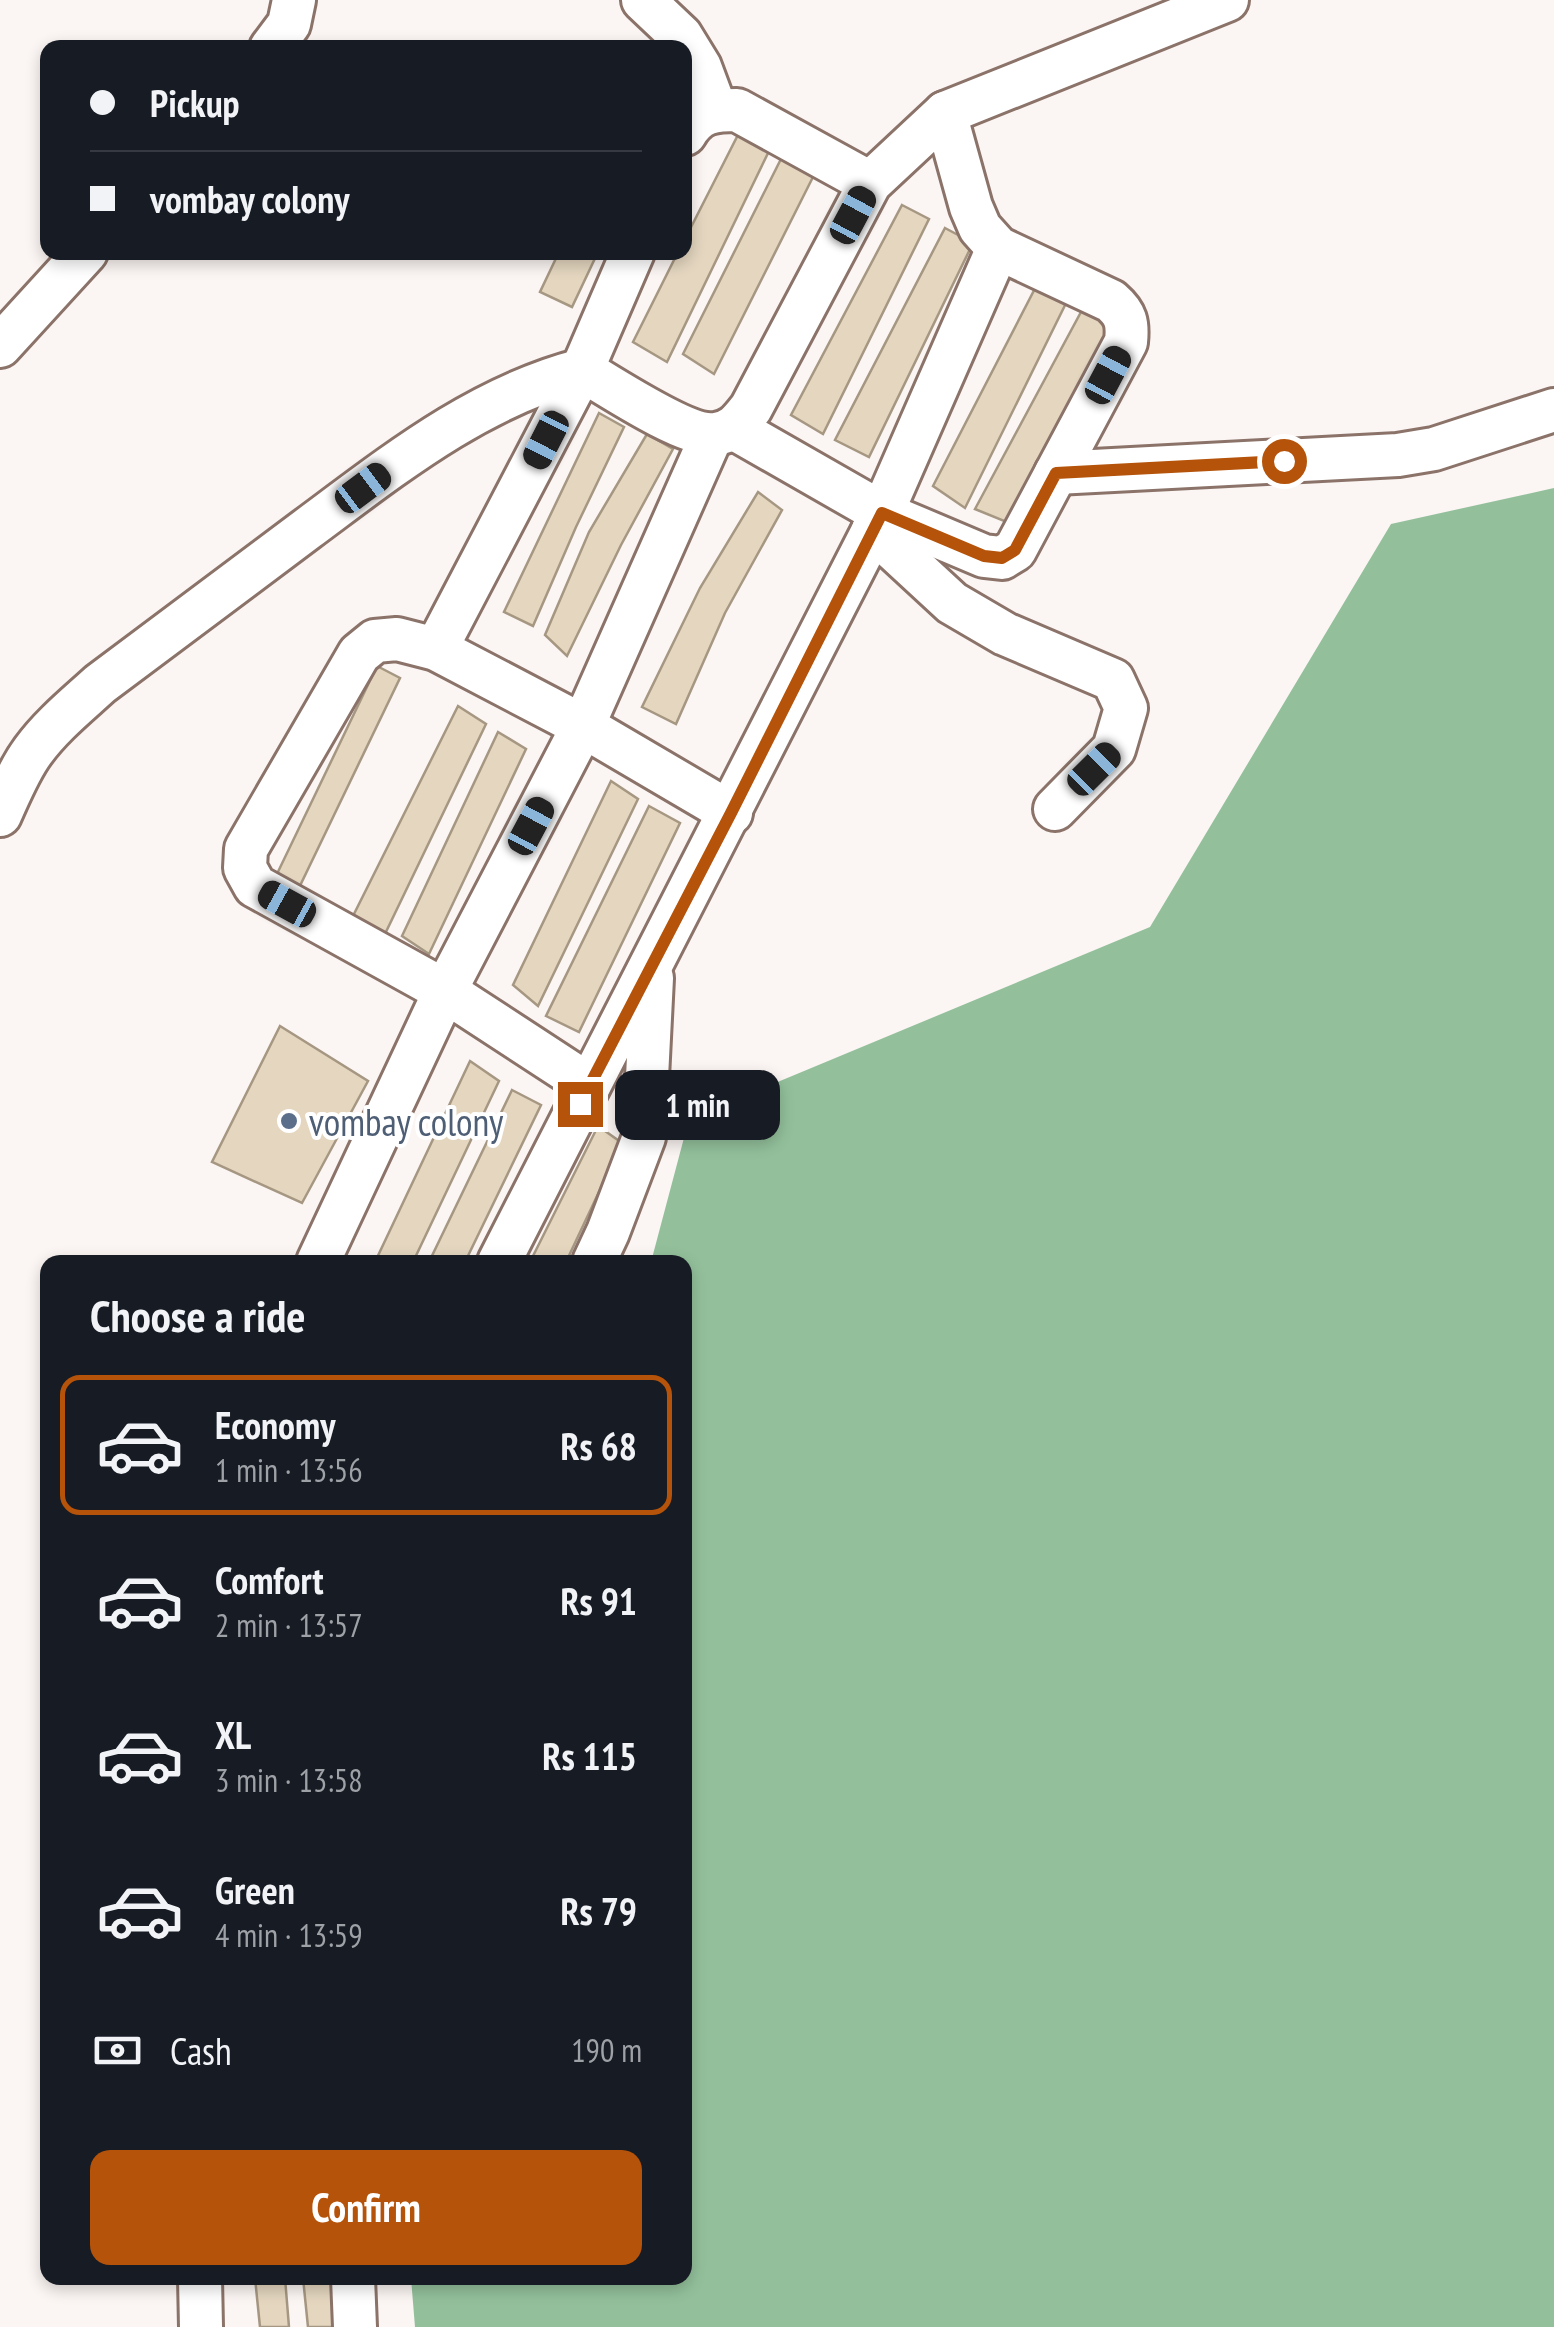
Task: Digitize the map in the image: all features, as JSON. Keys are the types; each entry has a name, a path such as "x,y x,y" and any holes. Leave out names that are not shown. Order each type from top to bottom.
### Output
{"street":[{"path":"277,40 289,24 294,0"},
{"path":"644,0 683,40"},
{"path":"321,1255 445,991 583,726 723,432 751,408 870,183 945,113 1227,0"},
{"path":"692,54 700,67 701,122 737,110 870,183"},
{"path":"0,814 34,750 100,684 421,444 528,387 582,370 688,431 723,432 878,521 984,556 1002,558 1015,550 1126,342 1128,328 1124,313 1112,302 998,248 980,228 945,113"},
{"path":"503,1255 878,521 998,248"},
{"path":"0,346 79,260"},
{"path":"436,650 582,370 630,260"},
{"path":"1056,473 1398,456 1434,449 1554,410"},
{"path":"878,521 952,603 1005,634 1113,680 1126,708 1114,749 1055,809"},
{"path":"589,1085 445,991 256,886 245,868 246,849 359,654 376,641 386,640 436,650 583,726 731,813"},
{"path":"597,1255 644,1137 652,964"},
{"path":"200,2285 202,2327"},
{"path":"353,2285 356,2327"}],"green space":[{"path":"1554,488 1554,2327 415,2327 412,2285 692,2285 692,1255 653,1255 689,1119 1150,927 1391,524"}],"building":[{"path":"741,129 769,151 667,362 633,342 674,260 692,260 692,225"},
{"path":"785,151 817,169 714,374 683,354"},
{"path":"902,205 929,219 823,434 791,415"},
{"path":"945,228 973,243 869,457 835,440"},
{"path":"555,260 594,260 572,307 540,292"},
{"path":"1043,273 1072,291 965,508 933,486"},
{"path":"1088,299 1117,316 1009,523 975,509"},
{"path":"599,413 624,427 533,626 504,612"},
{"path":"647,434 673,449 567,656 545,635 589,532"},
{"path":"758,492 782,510 725,613 676,724 642,707 700,588"},
{"path":"377,666 400,678 296,894 275,878"},
{"path":"458,706 486,724 384,936 352,918"},
{"path":"498,732 526,749 429,954 402,936"},
{"path":"611,781 638,799 538,1006 513,985"},
{"path":"649,806 680,823 579,1032 546,1016"},
{"name":"vombay colony","path":"280,1026 368,1081 302,1203 212,1162"},
{"path":"470,1061 499,1081 416,1255 378,1255"},
{"path":"512,1090 541,1105 468,1255 432,1255"},
{"path":"598,1126 622,1143 569,1255 534,1255"},
{"path":"256,2285 286,2285 289,2327 260,2327"},
{"path":"304,2285 338,2285 341,2327 308,2327"}],"place":[{"name":"vombay colony","path":"289,1121"}],"route":[{"path":"580,1104 882,513 984,556 1002,558 1015,550 1056,473 1284,461"}]}
